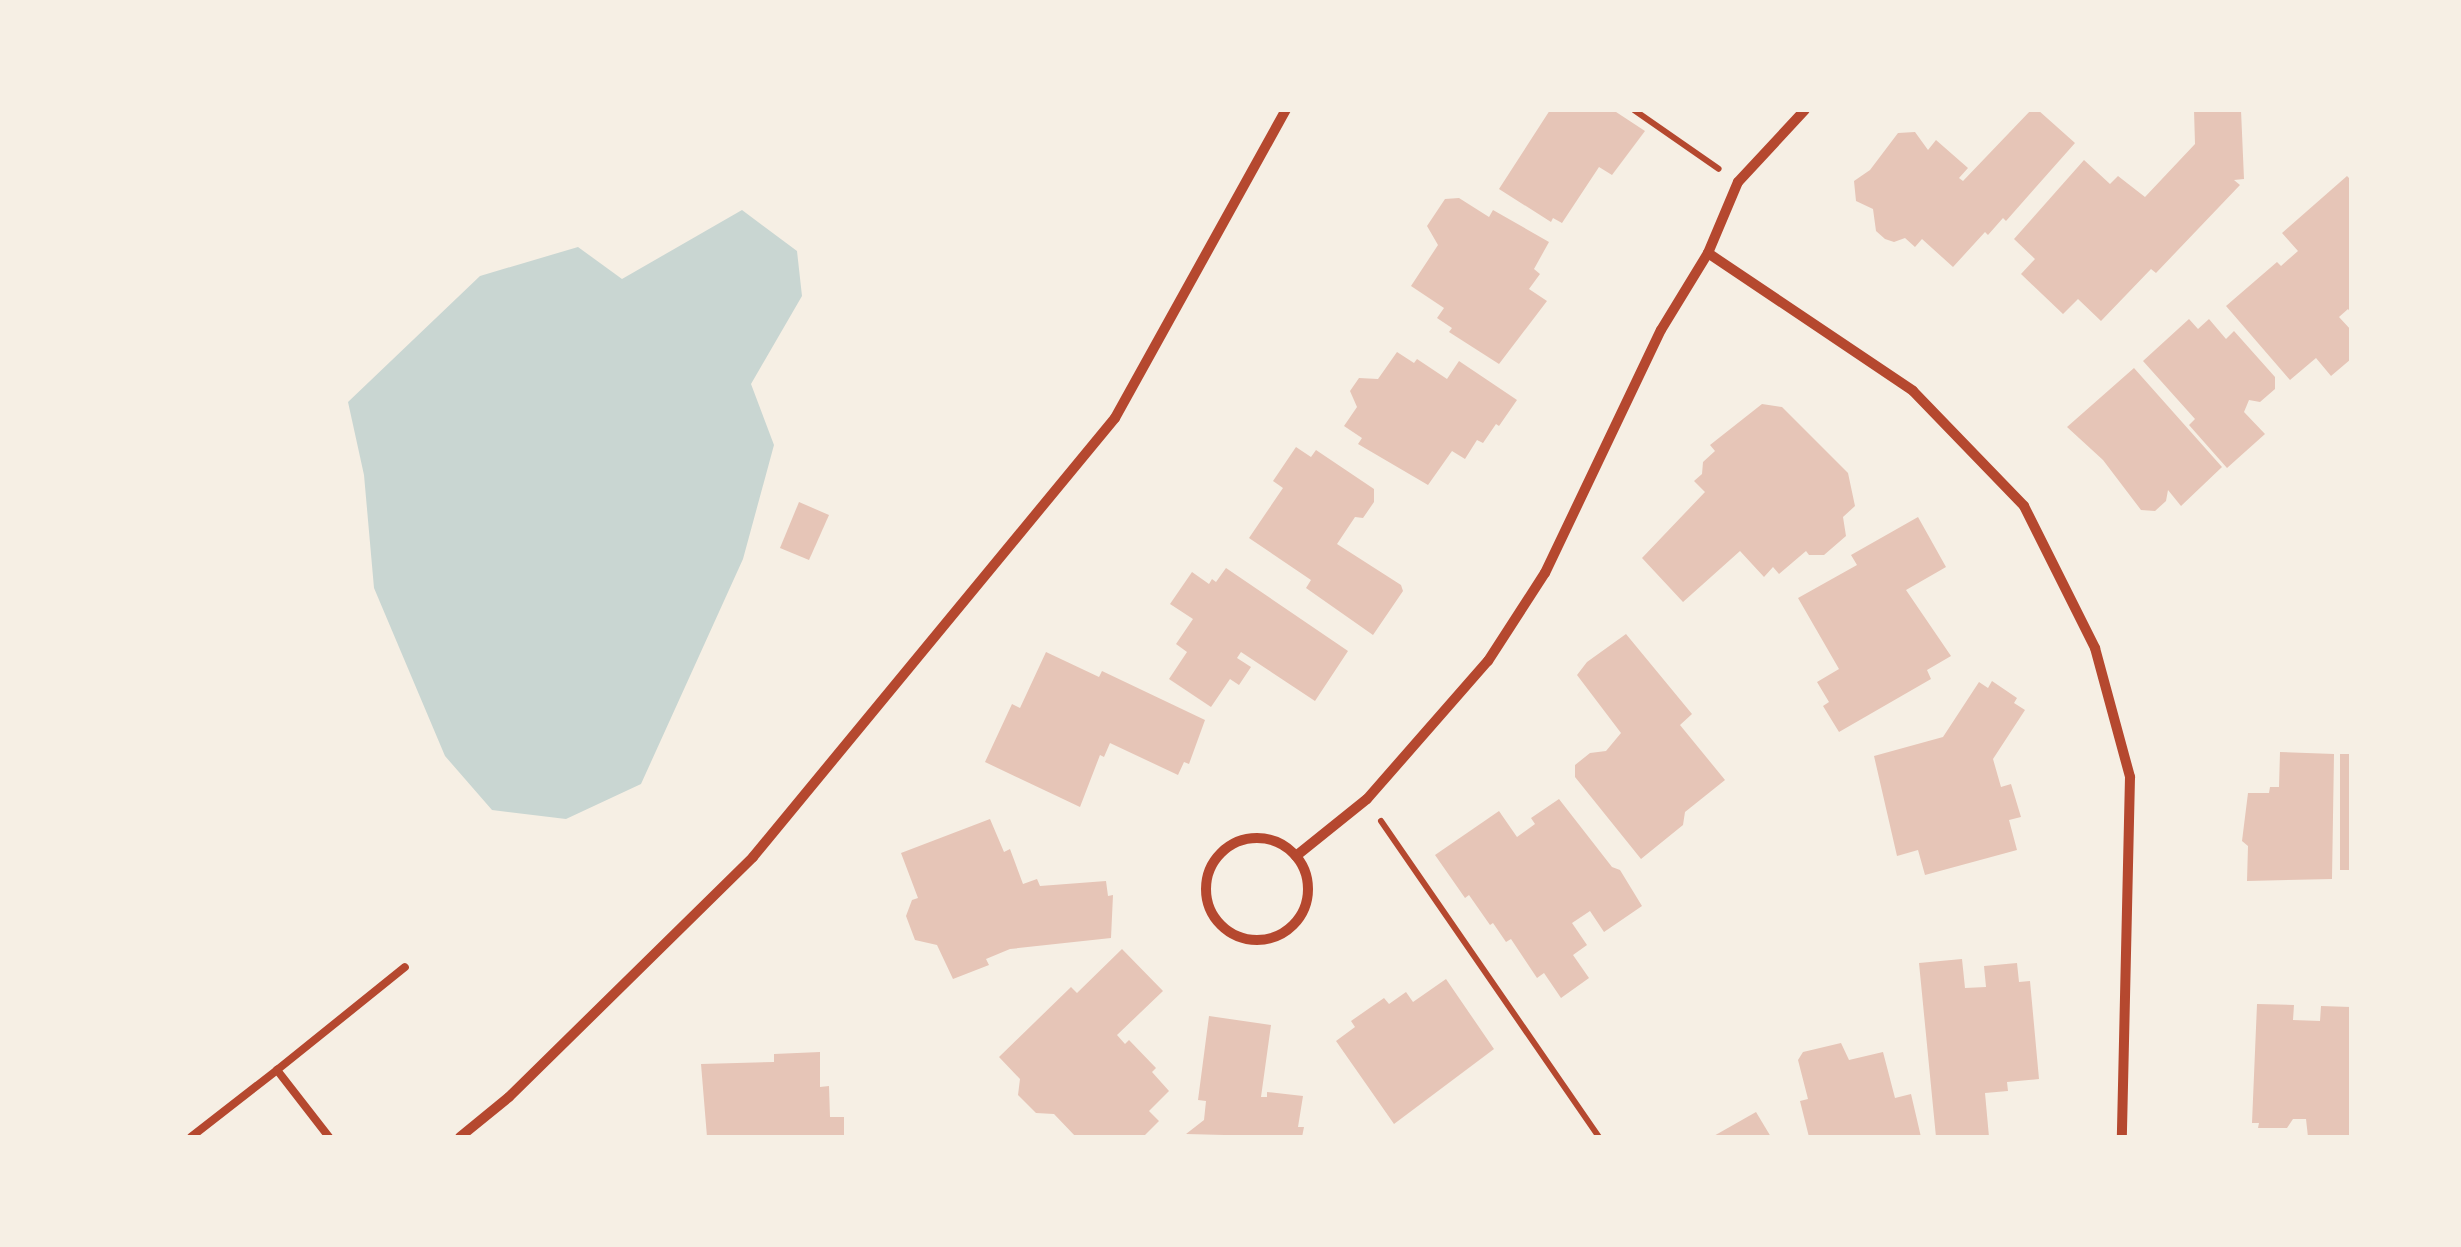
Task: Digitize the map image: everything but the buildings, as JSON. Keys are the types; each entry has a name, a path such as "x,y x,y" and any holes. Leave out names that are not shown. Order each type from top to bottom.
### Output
{"street":[{"path":"460,1137 509,1097 753,856 1115,418 1286,110"},
{"path":"1296,856 1366,799 1488,661 1545,573 1661,330 1708,253 1738,182 1804,110"},
{"path":"1708,253 1913,391 2024,506 2095,648 2130,776 2122,1137"},
{"path":"1266,839 1296,856 1308,886 1306,903 1288,930 1256,940 1240,938 1214,918 1206,885 1210,868 1233,844 1266,839"}],"lane":[{"path":"191,1137 405,966"},
{"path":"278,1070 329,1137"}],"path":[{"path":"1634,110 1738,182"},
{"path":"1366,799 1599,1137"}],"shaded area":[{"path":"742,210 797,251 802,296 751,384 774,445 743,559 641,784 566,819 492,810 445,756 374,588 364,475 348,402 480,276 578,247 622,279"}]}
